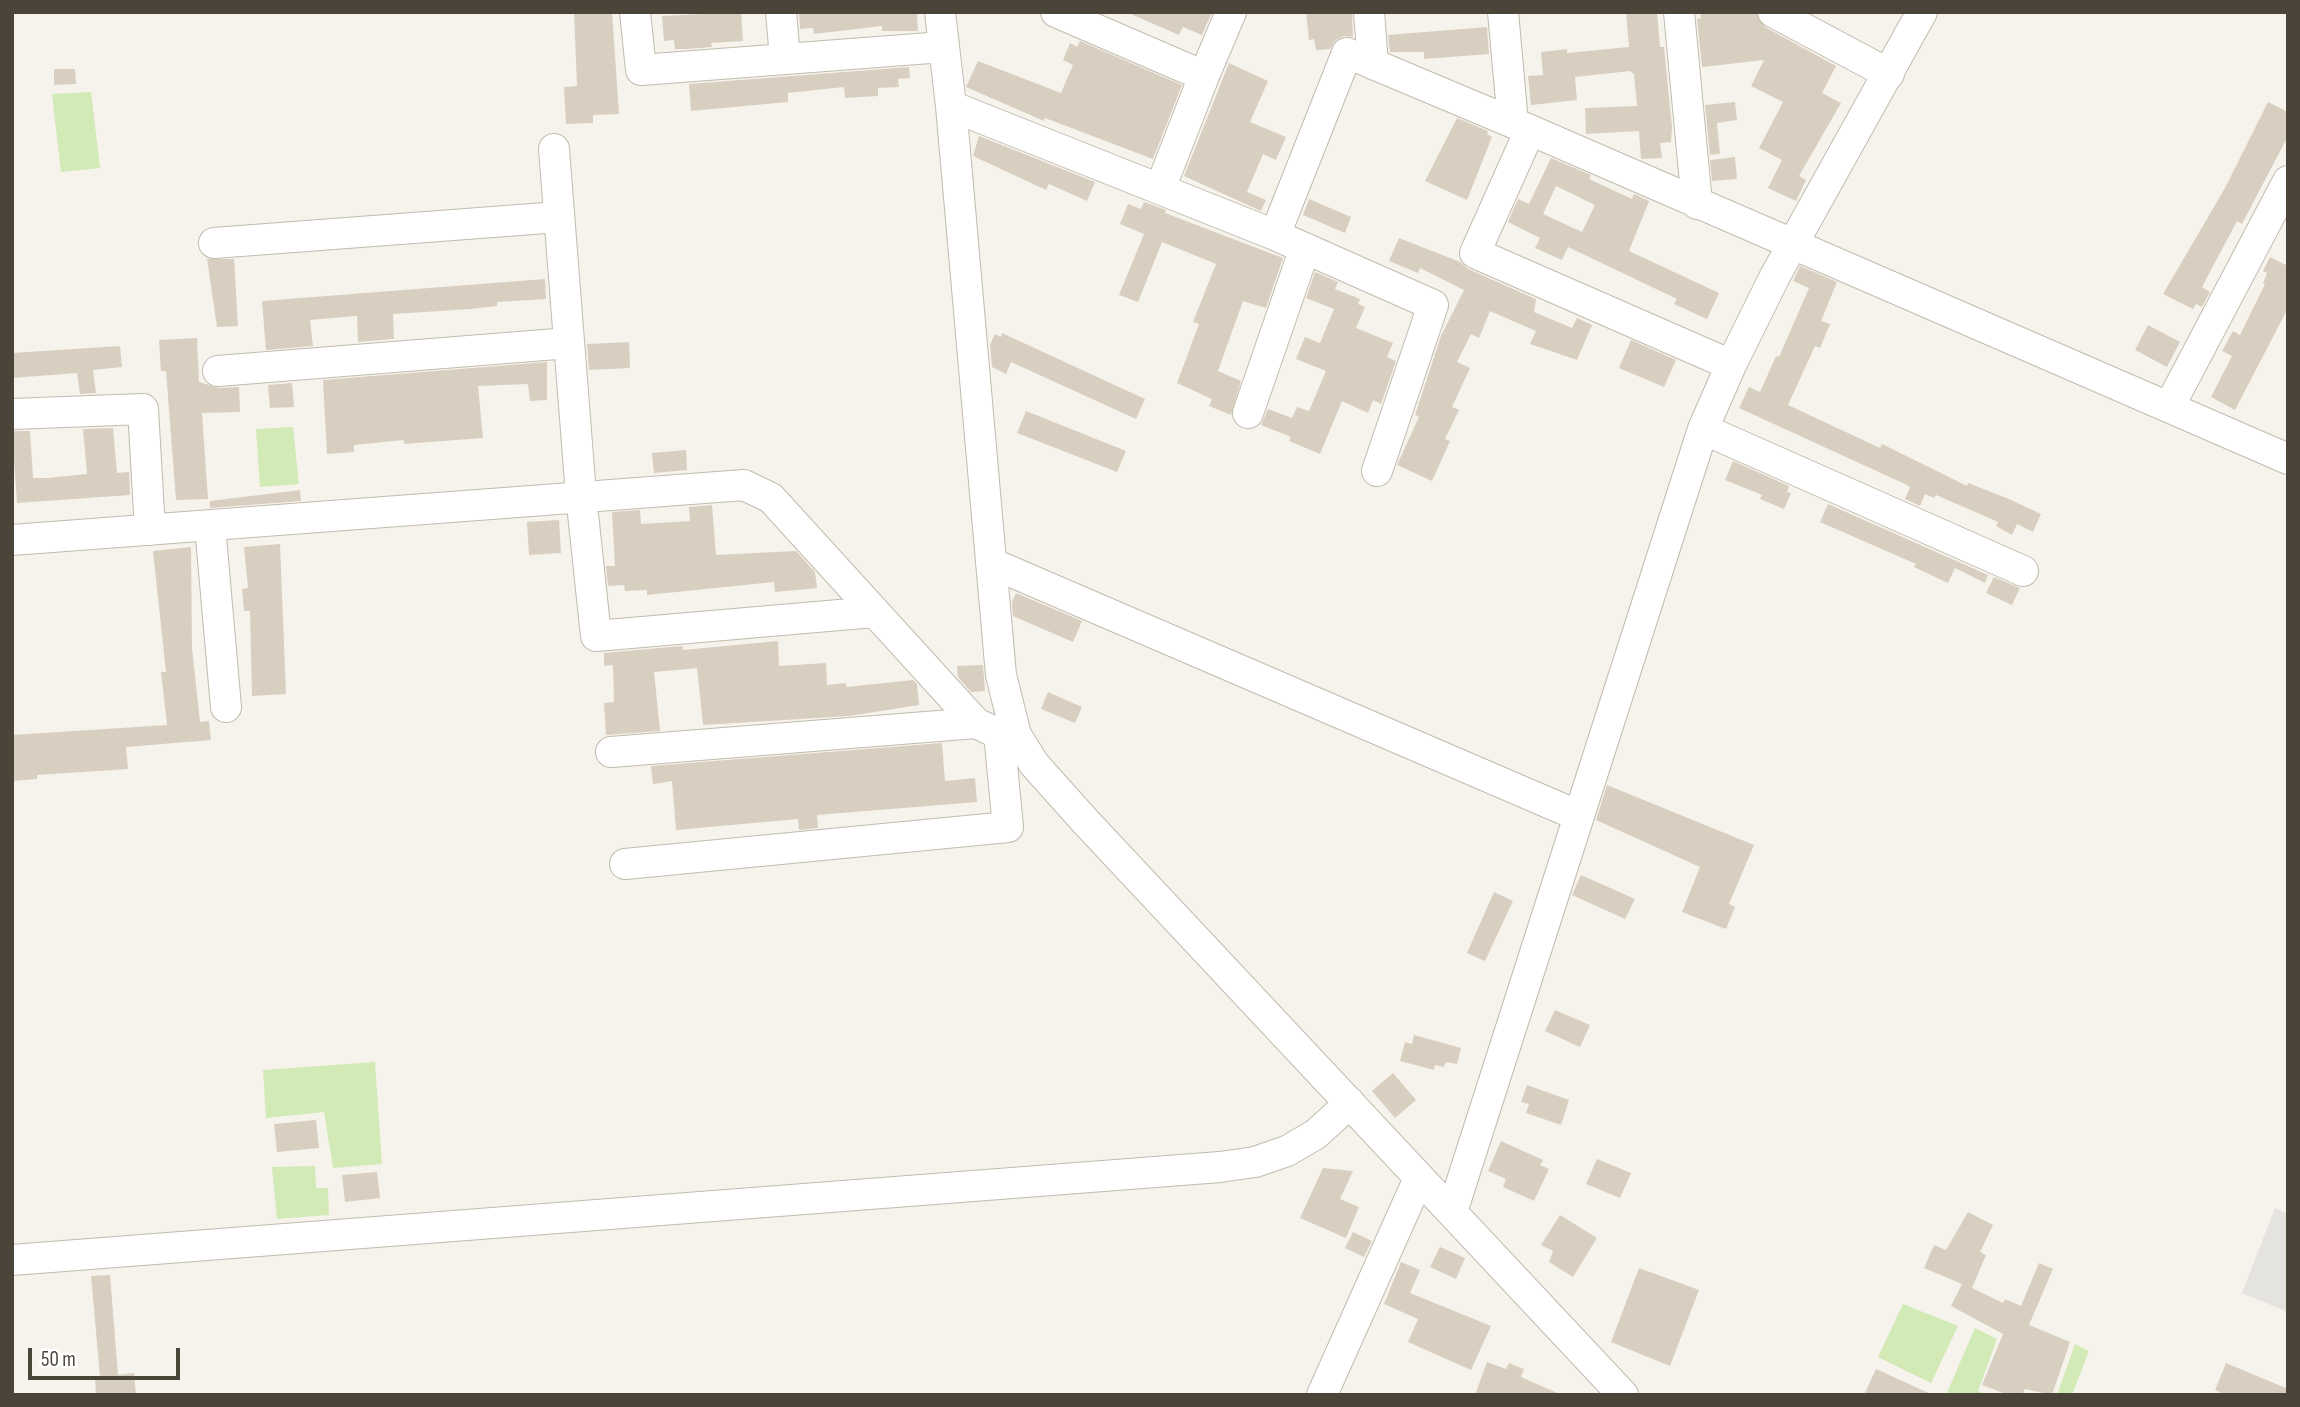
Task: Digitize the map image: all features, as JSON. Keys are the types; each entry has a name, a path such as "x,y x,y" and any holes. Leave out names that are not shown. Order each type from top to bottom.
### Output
{"street":[{"path":"635,12 641,70 943,47"},
{"path":"781,12 785,58"},
{"path":"625,864 1008,827 997,731 1001,675 951,106 940,12"},
{"path":"1056,12 1204,76"},
{"path":"1160,189 1231,12"},
{"path":"1369,12 1373,64"},
{"path":"1503,12 1522,126 1475,253 1731,365"},
{"path":"1679,12 1698,204"},
{"path":"1773,12 1889,74"},
{"path":"1452,1212 1703,429 1731,365 1793,244 1922,12"},
{"path":"1275,235 1347,53 1522,126 2288,459"},
{"path":"951,106 1275,235 1433,305 1377,471"},
{"path":"554,149 581,495 596,636 874,612"},
{"path":"2169,407 2288,181"},
{"path":"214,243 559,217"},
{"path":"1248,413 1305,248"},
{"path":"218,372 569,343"},
{"path":"12,414 143,409 150,530"},
{"path":"1703,429 2023,571"},
{"path":"12,540 581,495 744,485 758,491 771,498 874,612 1034,764 1623,1395"},
{"path":"210,526 226,707"},
{"path":"991,563 1579,816"},
{"path":"611,752 997,731"},
{"path":"12,1260 1220,1167 1255,1162 1287,1151 1316,1134 1350,1103"},
{"path":"1322,1395 1419,1178"}],"green space":[{"path":"91,92 100,168 61,172 52,94"},
{"path":"293,427 299,484 260,487 256,429"},
{"path":"375,1062 382,1164 333,1168 324,1112 266,1118 263,1070"},
{"path":"315,1166 316,1188 328,1188 329,1215 277,1219 272,1167"},
{"path":"1903,1304 1958,1326 1931,1383 1878,1357"},
{"path":"1975,1328 1997,1339 1978,1391 1988,1395 1946,1395"},
{"path":"2075,1344 2089,1351 2072,1395 2057,1395"}],"shaded area":[{"path":"2275,1208 2288,1214 2288,1312 2242,1293"}],"building":[{"path":"574,12 612,12 619,114 593,115 593,123 566,124 564,87 577,86"},
{"path":"741,12 743,41 711,43 712,47 675,49 674,40 664,41 662,16"},
{"path":"799,12 917,12 918,31 882,31 882,26 814,34 813,28 800,29"},
{"path":"1126,12 1212,12 1202,35 1183,27 1179,35"},
{"path":"1306,12 1352,12 1353,37 1344,36 1336,40 1330,49 1316,50 1314,39 1309,40"},
{"path":"1626,12 1657,12 1660,47 1664,47 1672,127 1671,142 1660,143 1662,158 1641,159 1639,131 1586,134 1585,108 1637,106 1634,74 1630,71 1575,77 1577,100 1531,105 1528,76 1543,75 1541,52 1567,49 1567,53 1629,47"},
{"path":"1700,12 1756,12 1765,27 1836,66 1822,93 1841,103 1799,176 1806,180 1796,201 1768,188 1782,160 1759,148 1783,102 1751,86 1764,60 1702,67 1697,19 1701,18"},
{"path":"1487,27 1489,54 1424,59 1424,52 1390,52 1388,35"},
{"path":"1080,41 1182,85 1153,159 1045,118 1044,121 966,87 978,61 1061,93 1073,65 1063,60 1070,43 1077,47"},
{"path":"1229,63 1268,81 1250,122 1286,137 1276,160 1263,154 1247,192 1266,200 1261,211 1184,176"},
{"path":"909,67 910,78 898,79 899,87 878,88 878,96 845,98 844,87 788,93 788,102 691,111 689,84"},
{"path":"54,69 75,69 76,84 54,85"},
{"path":"1735,102 1737,120 1717,123 1720,154 1710,155 1705,105"},
{"path":"2268,102 2288,112 2288,136 2242,224 2237,221 2202,287 2210,292 2202,307 2196,304 2193,309 2163,294 2225,188"},
{"path":"1457,118 1488,131 1487,134 1492,137 1467,200 1425,181"},
{"path":"979,136 1095,182 1087,201 1049,184 1046,190 973,156"},
{"path":"1735,157 1737,179 1712,181 1710,160"},
{"path":"1551,158 1591,175 1589,179 1632,199 1634,194 1649,201 1629,251 1719,293 1707,319 1674,304 1677,299 1568,247 1562,260 1535,248 1540,238 1508,222 1518,199 1529,204","holes":["1556,186 1595,205 1582,232 1543,214"]},
{"path":"1309,199 1351,217 1345,233 1303,215"},
{"path":"1144,202 1166,210 1165,213 1283,258 1266,308 1243,301 1218,371 1241,381 1231,415 1209,406 1212,399 1177,383 1199,324 1193,322 1216,264 1162,242 1138,302 1119,295 1144,234 1120,224 1128,204 1141,209"},
{"path":"1399,238 1460,262 1468,269 1536,299 1534,312 1572,328 1577,318 1592,325 1577,360 1530,344 1536,331 1490,311 1479,338 1471,334 1457,362 1470,368 1452,407 1459,410 1445,439 1450,441 1432,481 1397,465 1419,417 1415,415 1441,336 1464,290 1420,268 1418,273 1389,261"},
{"path":"2270,257 2288,266 2288,308 2235,410 2211,397 2232,356 2222,351 2233,331 2240,335 2265,284 2263,283 2267,273 2263,271"},
{"path":"207,259 234,259 238,326 217,327"},
{"path":"1800,266 1837,282 1821,321 1830,324 1820,348 1815,346 1788,405 1880,448 1882,444 1967,486 1968,483 2041,514 2033,532 2017,524 2012,535 1996,526 1998,522 1936,495 1934,498 1925,494 1920,506 1905,499 1910,487 1907,485 1739,408 1749,387 1760,392 1776,356 1779,357 1809,288 1793,281"},
{"path":"1315,272 1338,282 1335,289 1360,299 1358,304 1365,307 1356,328 1393,343 1387,357 1396,361 1381,404 1373,400 1368,413 1342,401 1320,454 1289,441 1291,437 1261,425 1268,409 1292,418 1297,407 1309,411 1326,371 1296,359 1305,337 1320,343 1334,309 1306,298"},
{"path":"545,279 546,299 497,302 497,306 471,309 393,314 394,339 358,342 357,316 332,318 310,320 313,346 266,350 262,301"},
{"path":"2148,325 2180,342 2167,367 2135,350"},
{"path":"1002,333 1145,399 1136,419 1011,362 1006,374 992,367 990,345 995,334 1001,337"},
{"path":"197,338 199,382 219,388 239,387 240,412 202,413 208,499 176,500 166,371 161,371 159,340"},
{"path":"1631,340 1676,360 1664,387 1619,368"},
{"path":"629,342 630,368 589,370 587,344"},
{"path":"120,346 122,367 93,370 96,393 80,394 77,373 12,378 12,353"},
{"path":"547,362 547,400 530,401 528,384 478,386 483,438 404,444 404,440 354,445 354,452 327,454 323,380"},
{"path":"292,383 294,407 270,408 268,385"},
{"path":"1026,411 1126,451 1117,472 1017,433"},
{"path":"113,428 117,473 129,472 130,495 17,503 12,431 30,431 33,478 48,478 87,474 83,429"},
{"path":"686,450 687,470 654,473 652,453"},
{"path":"1733,461 1789,486 1787,492 1791,493 1784,509 1760,499 1762,495 1725,480"},
{"path":"300,490 301,501 210,508 210,501"},
{"path":"1828,504 1988,575 1985,583 1955,568 1948,583 1914,567 1916,564 1820,522"},
{"path":"712,505 716,555 796,551 815,572 817,588 775,592 774,582 647,595 647,590 625,591 624,585 608,586 606,566 615,566 612,512 640,510 641,524 690,521 689,507"},
{"path":"559,520 561,553 529,555 527,522"},
{"path":"280,544 286,694 252,696 250,611 244,611 242,589 248,588 244,547"},
{"path":"191,547 192,648 200,722 209,721 211,740 126,747 128,769 37,775 37,779 12,781 12,735 167,725 161,672 166,672 153,551"},
{"path":"1994,577 2020,588 2012,605 1986,593"},
{"path":"1016,593 1082,621 1073,642 1013,616 1012,602"},
{"path":"778,641 779,666 826,663 827,685 846,683 846,687 913,680 917,684 919,705 849,716 703,725 697,668 654,672 660,731 606,735 604,703 614,702 613,665 604,666 604,653 682,646 683,650"},
{"path":"983,665 985,691 971,692 958,677 957,666"},
{"path":"1048,692 1082,707 1075,723 1041,709"},
{"path":"942,743 945,781 975,778 977,802 817,815 818,828 799,830 798,819 676,830 672,781 653,784 651,766"},
{"path":"1607,785 1754,845 1729,904 1735,907 1726,929 1682,912 1700,867 1596,820"},
{"path":"1581,875 1635,899 1625,919 1572,895"},
{"path":"1494,892 1513,901 1485,961 1467,953"},
{"path":"1555,1010 1590,1025 1580,1047 1545,1031"},
{"path":"1414,1035 1461,1048 1457,1064 1446,1062 1444,1067 1435,1065 1434,1070 1400,1061 1405,1042 1412,1044"},
{"path":"1393,1073 1416,1100 1395,1118 1372,1091"},
{"path":"1527,1085 1569,1100 1561,1125 1526,1113 1529,1104 1521,1102"},
{"path":"316,1120 319,1148 277,1152 274,1124"},
{"path":"1501,1141 1543,1160 1540,1165 1549,1169 1534,1201 1503,1187 1506,1179 1488,1171"},
{"path":"1597,1159 1631,1173 1620,1198 1586,1184"},
{"path":"1323,1168 1353,1171 1340,1199 1359,1207 1346,1238 1300,1218"},
{"path":"377,1172 380,1198 345,1202 342,1175"},
{"path":"1968,1212 1993,1225 1980,1252 1986,1255 1972,1288 2003,1303 2005,1299 2021,1306 2039,1263 2053,1269 2029,1325 2070,1342 2052,1395 2025,1389 2022,1395 2008,1395 1982,1385 2003,1334 1951,1306 1962,1284 1924,1268 1934,1245 1946,1250"},
{"path":"1560,1215 1597,1238 1573,1277 1549,1262 1553,1251 1541,1245"},
{"path":"1353,1232 1372,1241 1364,1257 1345,1248"},
{"path":"1440,1247 1465,1258 1456,1279 1430,1267"},
{"path":"1401,1262 1420,1270 1410,1293 1491,1326 1471,1370 1408,1342 1418,1319 1384,1304"},
{"path":"1639,1268 1699,1290 1670,1366 1611,1342"},
{"path":"110,1275 118,1375 134,1373 136,1395 96,1395 95,1377 100,1376 91,1276"},
{"path":"1487,1362 1506,1369 1509,1363 1524,1369 1521,1377 1562,1395 1475,1395"},
{"path":"2226,1363 2288,1389 2288,1395 2226,1395 2215,1390"},
{"path":"1876,1369 1933,1395 1864,1395"}]}
